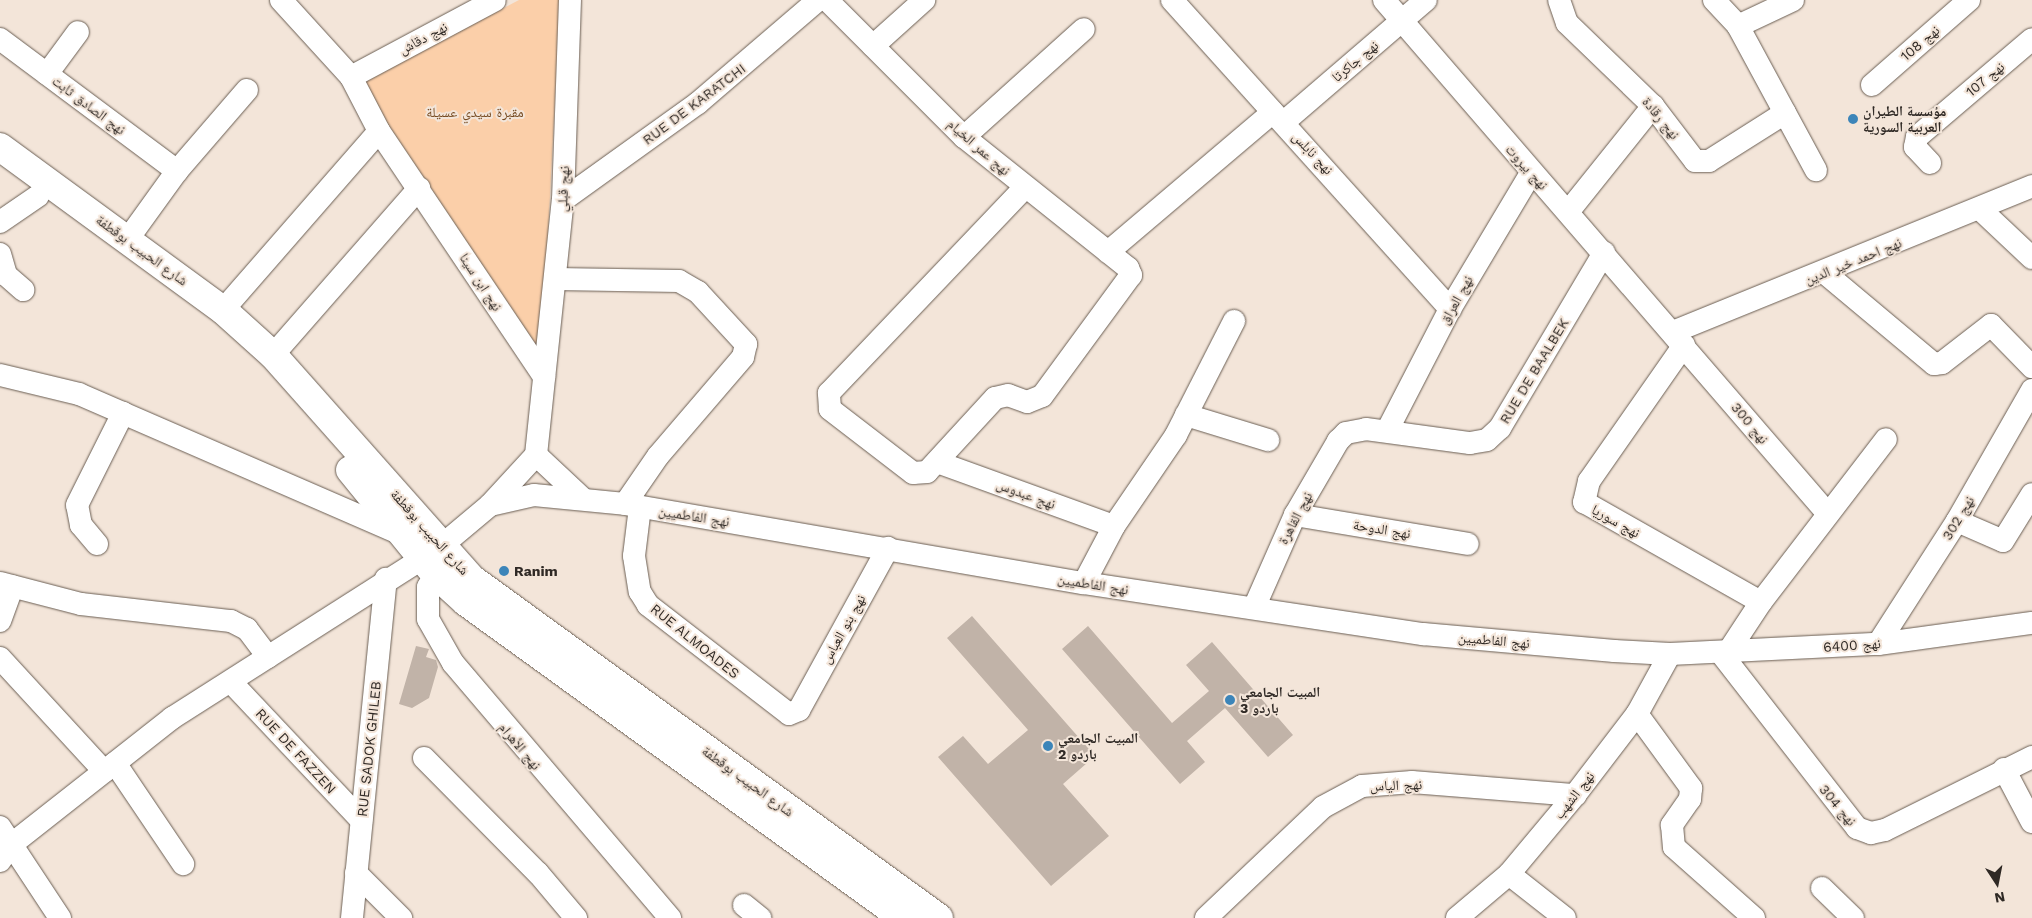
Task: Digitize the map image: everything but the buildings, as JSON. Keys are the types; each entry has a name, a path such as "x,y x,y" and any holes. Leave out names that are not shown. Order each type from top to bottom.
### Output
{"main road":[{"name":"شارع الحبيب بوقطفة","path":"0,147 223,310 273,355 436,558 466,602 903,918"},
{"name":"شارع الحبيب بوقطفة","path":"0,169 127,258 250,356 401,534 436,558 472,579 566,650 939,918"}],"street":[{"name":"نهج ابن سينا","path":"281,0 351,77 379,131 544,377"},
{"name":"نهج دقاش","path":"351,77 495,0"},
{"name":"نهج قبلي","path":"544,377 563,200 570,0"},
{"name":"RUE DE KARATCHI","path":"563,200 698,103 818,0"},
{"name":"نهج عمر الخيام","path":"827,0 964,137 1130,271 1127,284 1042,396 1026,402 1008,395 995,398 937,462"},
{"path":"874,46 924,0"},
{"name":"نهج نابلس","path":"1172,0 1450,309"},
{"name":"نهج بيروت","path":"1384,0 1531,173 1568,212 1679,339"},
{"name":"نهج جاكرتا","path":"1108,252 1402,21 1426,0"},
{"name":"نهج رقادة","path":"1559,0 1566,23 1652,106 1695,161 1702,162 1786,113"},
{"path":"1714,0 1738,26 1816,170"},
{"path":"1738,26 1793,0"},
{"name":"نهج 108","path":"1872,85 1969,0"},
{"path":"964,137 1084,29"},
{"path":"47,74 78,32"},
{"name":"نهج الصادق ثابت","path":"0,39 177,171"},
{"name":"نهج 107","path":"1930,163 1915,147 1917,137 2032,39"},
{"path":"128,239 177,171 247,90"},
{"path":"1568,212 1652,106"},
{"path":"223,310 379,131"},
{"name":"نهج العراق","path":"1387,431 1450,309 1531,173"},
{"name":"نهج احمد خير الدين","path":"1679,339 1825,273 1981,210 2032,186"},
{"path":"937,462 923,474 907,470 830,409 829,393 1025,187"},
{"path":"273,355 419,188"},
{"path":"0,222 38,196"},
{"path":"1981,210 2032,258"},
{"name":"RUE DE BAALBEK","path":"1346,433 1387,431 1470,443 1492,436 1604,253"},
{"path":"0,254 6,275 23,290"},
{"path":"1825,273 1934,364 1942,363 1991,325 2032,367"},
{"path":"556,279 679,281 698,292 746,344 743,357 658,456 632,506"},
{"path":"1084,583 1114,526 1142,488 1186,415 1234,321"},
{"name":"نهج 300","path":"1679,339 1828,514"},
{"name":"نهج سوريا","path":"1679,339 1589,481 1584,502 1761,602"},
{"path":"0,375 79,394 401,534"},
{"path":"60,918 4,844 109,767 268,657 386,579 436,558 536,454 544,377"},
{"name":"نهج 302","path":"1878,644 1957,521 2032,390"},
{"path":"97,544 82,525 77,505 123,413"},
{"path":"1186,415 1268,440"},
{"name":"نهج القاهرة","path":"1254,608 1295,515 1346,433"},
{"path":"1724,652 1886,439"},
{"path":"536,454 582,498"},
{"name":"نهج عبدوس","path":"937,462 1114,526"},
{"path":"1957,521 2003,541 2032,494"},
{"name":"نهج الفاطميين","path":"490,504 534,495 582,498 888,548 1084,583 1423,634 1670,654"},
{"name":"RUE ALMOADES","path":"632,506 634,556 640,592 648,604 785,713 799,710"},
{"name":"نهج الدوحة","path":"1295,515 1468,544"},
{"name":"نهج بنو العباس","path":"799,710 888,548"},
{"name":"نهج الأهرام","path":"436,558 428,587 428,619 453,663 670,918"},
{"name":"RUE SADOK GHILEB","path":"352,918 386,579"},
{"path":"0,621 6,584 81,604 231,621 247,629 268,657"},
{"name":"نهج 6400","path":"1670,654 1878,644 2032,623"},
{"name":"نهج 304","path":"1724,652 1857,828 1871,833 1885,830 2004,769 2032,757"},
{"name":"نهج الشهب","path":"1457,918 1509,874 1575,795 1637,714 1670,654"},
{"path":"0,658 109,767 183,864"},
{"name":"RUE DE FAZZEN","path":"231,682 361,820"},
{"path":"1637,714 1691,788 1690,799 1672,825 1674,846 1754,918"},
{"path":"424,758 538,873 576,918"},
{"path":"2004,769 2032,822"},
{"name":"نهج الياس","path":"1206,918 1322,807 1362,786 1412,782 1575,795"},
{"path":"356,873 401,918"},
{"path":"1509,874 1564,918"},
{"path":"1822,888 1853,918"}],"green space":[{"name":"مقبرة سيدي عسيلة","path":"519,0 560,0 542,354 360,83"}],"place":[{"name":"مؤسسة الطيران العربية السورية","path":"1853,119"},
{"name":"Ranim","path":"504,571"},
{"name":"المبيت الجامعي باردو 3","path":"1230,700"},
{"name":"المبيت الجامعي باردو 2","path":"1048,746"}]}
